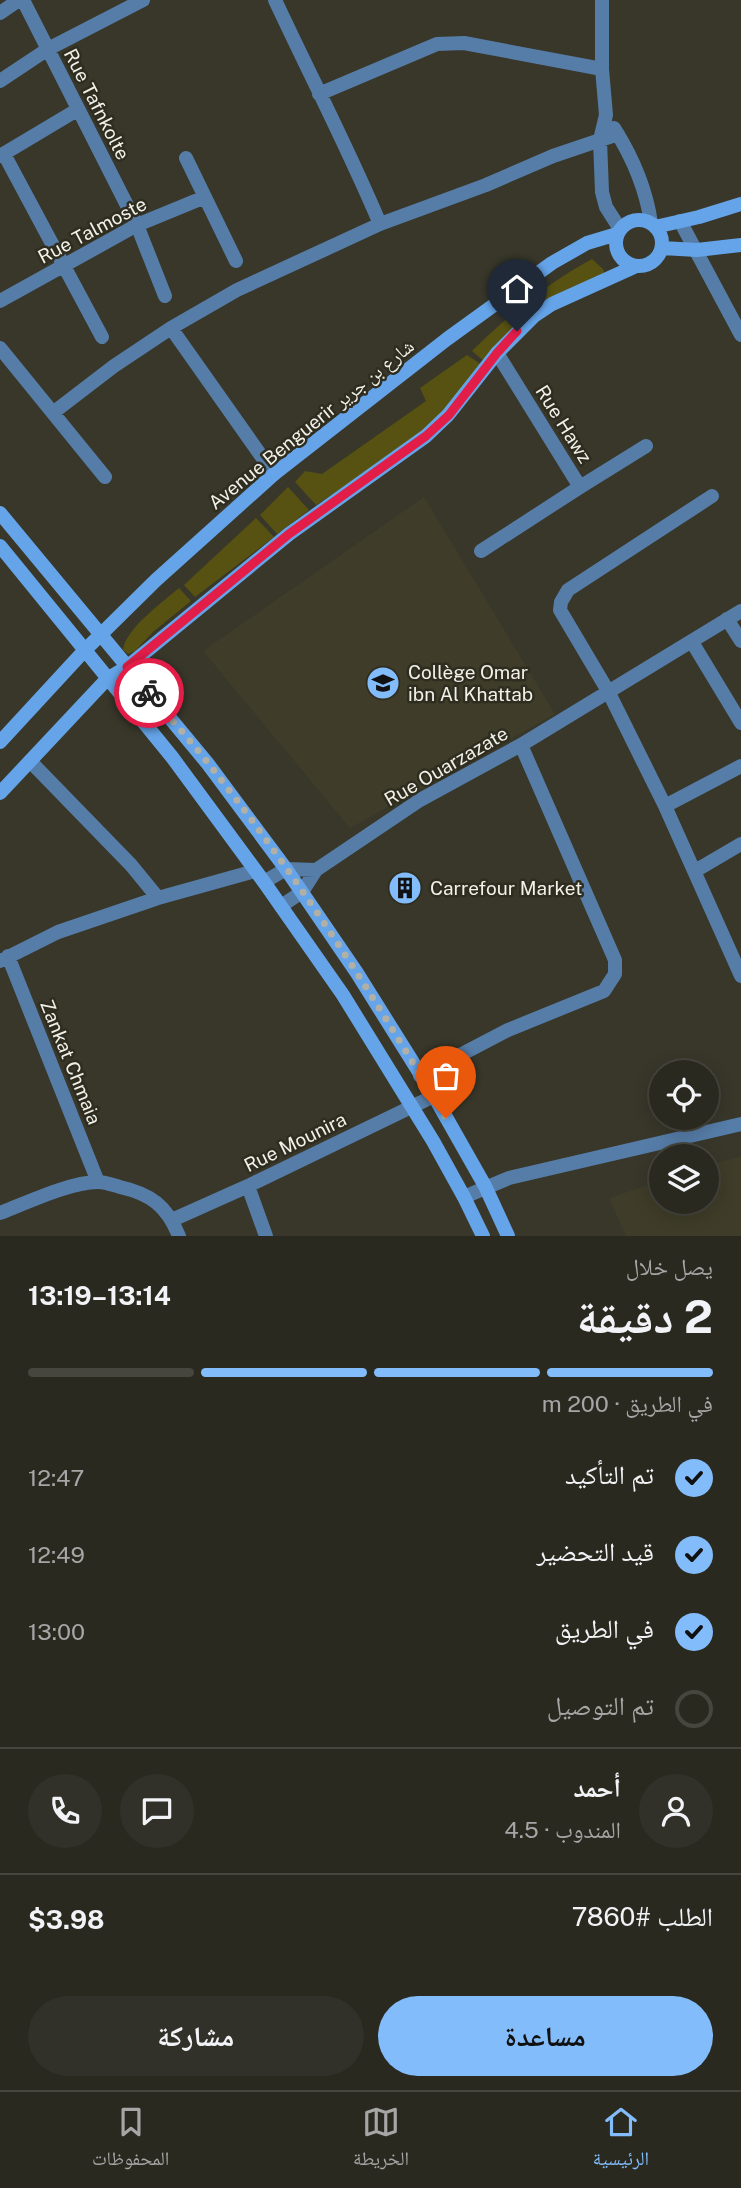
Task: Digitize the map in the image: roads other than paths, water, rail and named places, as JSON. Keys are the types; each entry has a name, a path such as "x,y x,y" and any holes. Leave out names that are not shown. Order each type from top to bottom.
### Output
{"main road":[{"path":"653,225 680,221 741,204"},
{"path":"0,793 107,679 127,667 289,534 426,436 449,415 497,353 534,316 552,304 636,266 650,264 656,260 662,248 660,233 644,220 631,221 619,232 617,252 625,262 636,266"},
{"name":"Avenue Benguerir شارع بن جرير","path":"0,743 102,633 156,580 274,474 447,339 552,262 587,243 619,232"},
{"path":"662,248 697,250 741,245"},
{"path":"0,513 208,764 286,869 357,973 434,1096 485,1186 508,1236"},
{"path":"0,546 172,757 281,906 343,995 412,1108 464,1197 482,1236"}],"street":[{"path":"0,13 21,0"},
{"name":"Rue Tafnkolte","path":"21,0 137,225 165,296"},
{"path":"0,81 48,49 143,0"},
{"path":"275,0 345,143 380,224"},
{"path":"602,0 602,69 606,115 600,140 604,200 619,232"},
{"path":"319,94 437,44 449,42 602,69"},
{"path":"77,110 2,155 102,337"},
{"path":"606,115 638,171 653,225"},
{"path":"54,412 114,366 171,328 237,290 380,224 486,185 553,156 618,134"},
{"path":"186,158 236,261"},
{"name":"Rue Talmoste","path":"0,302 137,225 205,197"},
{"path":"680,221 741,335"},
{"path":"171,328 274,474"},
{"path":"0,348 105,477"},
{"name":"Rue Hawz","path":"497,353 580,487 646,446"},
{"path":"481,551 580,487"},
{"path":"712,496 564,594 560,610 608,691 695,871 741,976"},
{"name":"Rue Ouarzazate","path":"281,906 302,892 316,870 420,800 521,746 741,611"},
{"path":"727,619 741,641"},
{"path":"692,642 741,723"},
{"path":"420,1076 508,1030 604,991 615,974 615,960 521,746"},
{"path":"30,761 131,865 158,898"},
{"path":"664,806 741,766"},
{"path":"695,871 741,844"},
{"path":"4,959 58,932 158,898 286,869 316,870"},
{"path":"727,940 741,932"},
{"name":"Zankat Chmaia","path":"4,959 99,1182"},
{"name":"Rue Mounira","path":"172,1220 434,1096"},
{"path":"464,1197 509,1178 741,1124"},
{"path":"0,1213 64,1189 99,1182 144,1194 159,1203 172,1220 179,1236"},
{"path":"248,1186 266,1236"}],"place":[{"name":"Collège Omar ibn Al Khattab","path":"383,683"},
{"name":"Carrefour Market","path":"405,888"}]}
